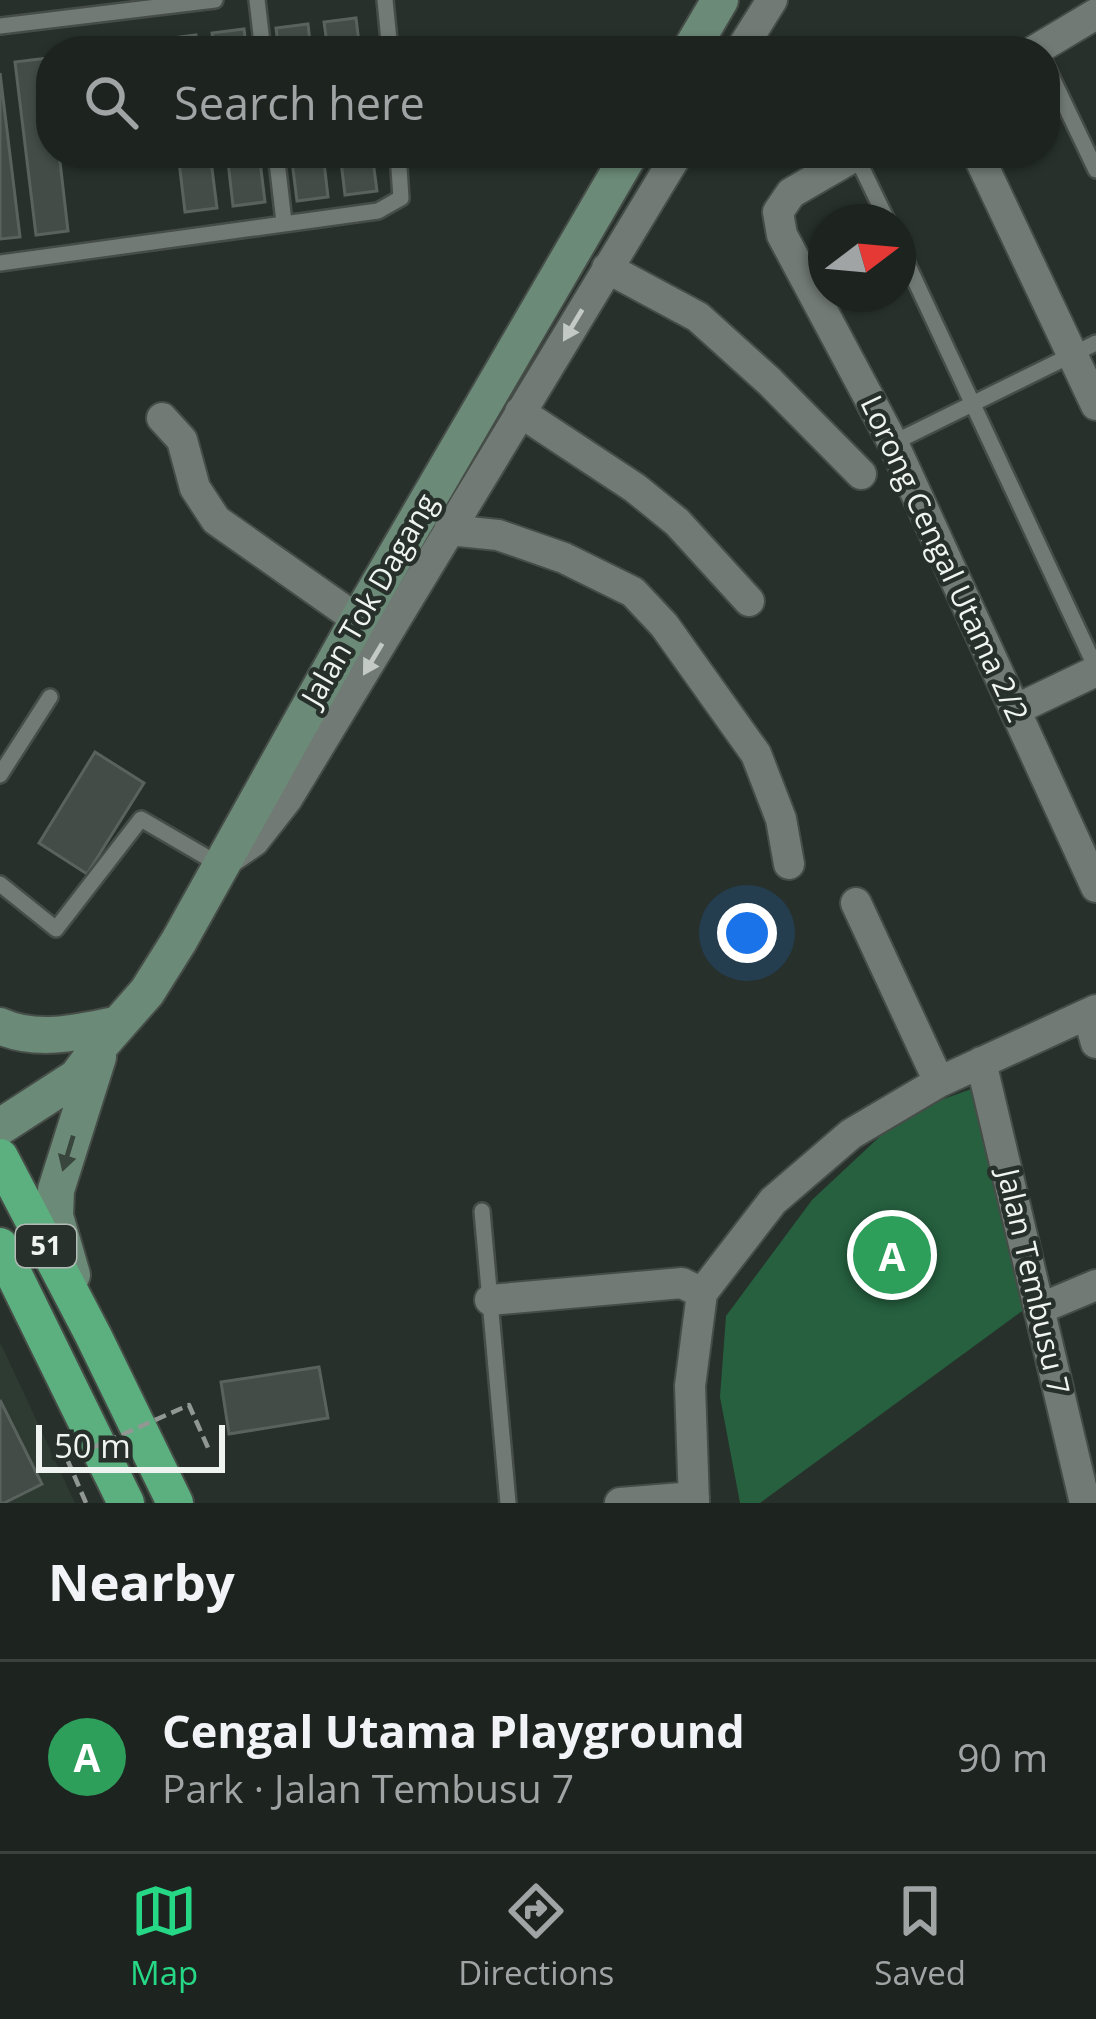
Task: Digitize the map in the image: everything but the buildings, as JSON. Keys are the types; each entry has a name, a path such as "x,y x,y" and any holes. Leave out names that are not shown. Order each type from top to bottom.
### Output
{"highway":[{"name":"51","path":"0,1157 175,1503"},
{"name":"51","path":"0,1246 126,1503"}],"street":[{"path":"698,36 720,0"},
{"path":"749,36 772,0"},
{"path":"1060,39 1096,14"},
{"name":"Jalan Tok Dagang","path":"0,1127 77,1077 147,992 621,168"},
{"path":"220,866 254,841 287,799 669,168"},
{"name":"Lorong Cengal Utama 2/2","path":"834,168 791,193 778,212 782,235 893,443 1096,887"},
{"path":"985,168 1084,348 1096,405"},
{"path":"607,268 698,317 861,474"},
{"path":"520,412 635,488 676,522 749,601"},
{"path":"162,418 182,440 195,488 216,520 358,620"},
{"path":"449,530 498,535 564,558 632,592 664,625 756,754 781,819 789,864"},
{"path":"1015,710 1096,670"},
{"path":"856,902 939,1082"},
{"path":"620,1503 694,1500 691,1386 702,1294 773,1201 851,1134 939,1082 1093,1022"},
{"path":"0,1026 34,1034 111,1033 56,1190 55,1216 62,1248 93,1335"},
{"name":"Jalan Tok Dagang","path":"0,1098 64,1056 111,1033"},
{"name":"Jalan Tembusu 7","path":"981,1062 1085,1503"},
{"path":"0,1280 56,1360"},
{"path":"490,1300 682,1283 702,1294"},
{"path":"1039,1309 1096,1285"}],"lane":[{"path":"0,26 99,7 215,0"},
{"path":"257,0 261,36"},
{"path":"386,0 388,36"},
{"path":"1060,96 1096,170"},
{"path":"278,168 284,222"},
{"path":"0,263 378,211 401,198 399,168"},
{"path":"864,168 879,204"},
{"path":"916,282 1096,670"},
{"path":"893,443 1084,348"},
{"path":"0,775 50,697"},
{"path":"0,884 56,929 141,819 220,866"},
{"path":"482,1211 508,1503"}],"path":[{"path":"86,1503 67,1460 189,1405 209,1450"}],"shaded area":[{"path":"0,1342 75,1503 0,1503"}],"green space":[{"path":"974,1088 1025,1309 760,1503 740,1503 720,1397 726,1316 812,1200 891,1126"}],"place":[{"name":"Cengal Utama Playground","path":"892,1255"}]}
